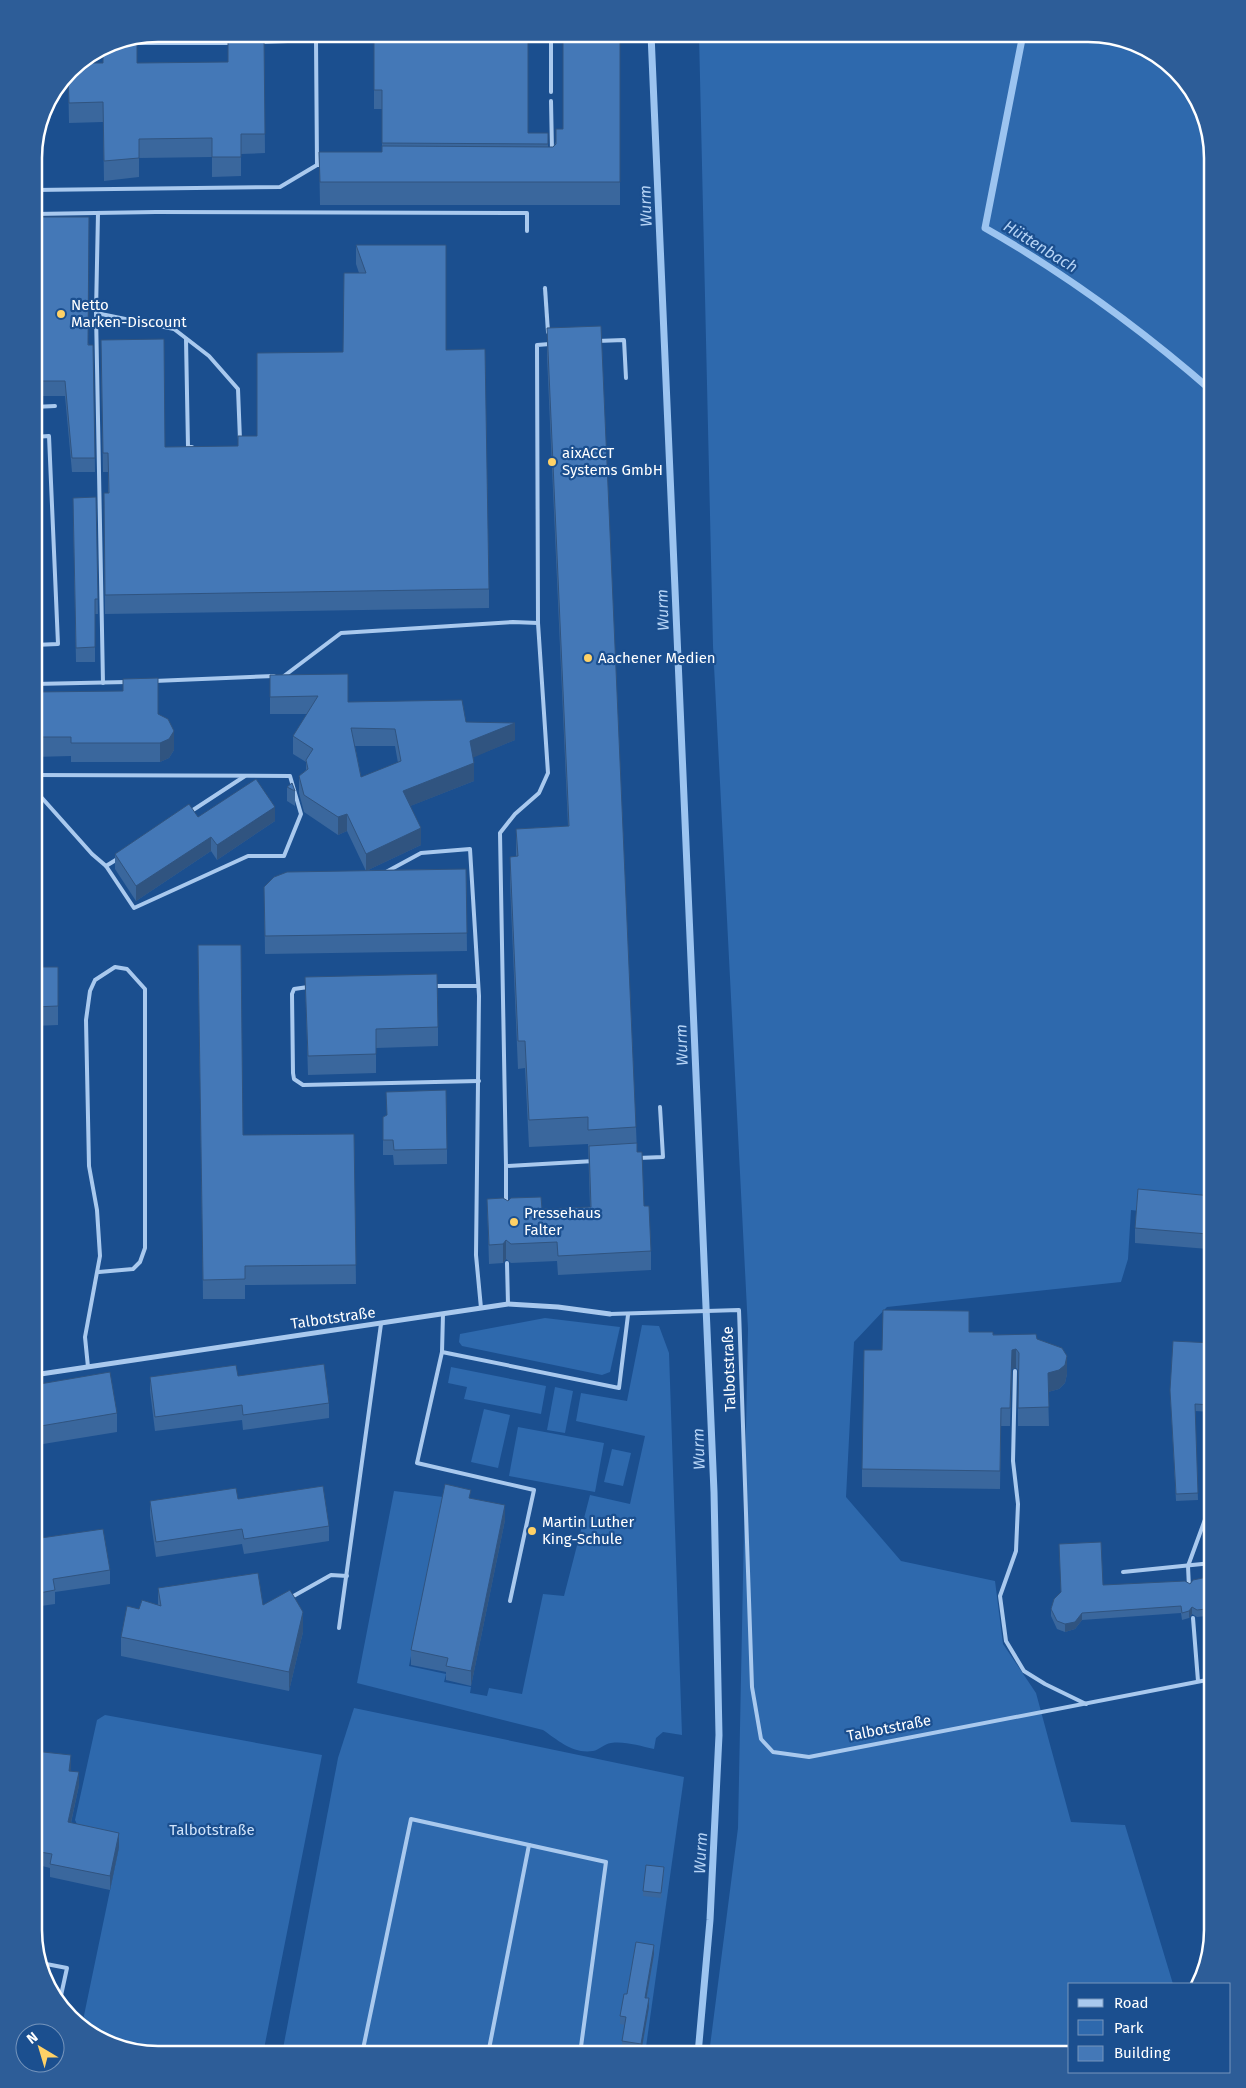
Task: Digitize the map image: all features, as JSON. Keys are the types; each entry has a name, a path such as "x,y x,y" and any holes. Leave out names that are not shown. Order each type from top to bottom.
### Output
{"street":[{"name":"Talbotstraße","path":"42,1373 508,1304 558,1307 610,1314"}],"lane":[{"path":"145,43 228,42"},
{"path":"316,42 317,166"},
{"path":"551,42 551,92"},
{"path":"551,100 552,157"},
{"path":"43,190 280,187 317,166 327,166"},
{"path":"98,213 96,313 103,684"},
{"path":"43,214 527,213 528,231"},
{"path":"545,288 550,344"},
{"path":"96,313 174,329 208,356 238,389 240,446"},
{"path":"186,339 188,447 197,447"},
{"path":"587,342 624,340 626,378"},
{"path":"506,1209 500,833 515,814 539,793 548,773 538,623 537,345 559,344"},
{"path":"43,407 56,406"},
{"path":"43,436 49,436 58,644 43,645"},
{"path":"152,681 286,676 341,634 513,622 538,623"},
{"path":"43,684 133,682"},
{"path":"43,775 290,776 301,814 284,856 248,856 134,908 106,866 92,854 43,799"},
{"path":"188,813 246,776"},
{"path":"384,873 421,854 470,849 478,986 479,1080 476,1255 481,1308"},
{"path":"106,866 122,855"},
{"path":"88,1367 85,1337 100,1256 98,1210 89,1166 86,1020 90,992 95,980 116,968 127,969 145,989 145,1248 140,1262 133,1269 98,1272"},
{"path":"431,986 478,986"},
{"path":"316,987 294,989 292,994 294,1079 303,1084 479,1080"},
{"path":"636,1158 663,1157 660,1107"},
{"path":"506,1166 596,1161"},
{"path":"507,1263 508,1304"},
{"name":"Talbotstraße","path":"610,1314 628,1315 739,1310 752,1687 761,1739 773,1752 809,1758 1204,1680"},
{"path":"443,1314 442,1352 417,1463 534,1490 510,1601"},
{"path":"442,1352 619,1388 628,1315"},
{"path":"339,1628 382,1324"},
{"path":"1015,1371 1013,1461 1018,1504 1016,1551 1000,1596 1006,1641 1024,1671 1045,1684 1086,1704"},
{"path":"1189,1588 1188,1566 1204,1524"},
{"path":"1123,1572 1204,1564"},
{"path":"285,1601 331,1575 347,1576"},
{"path":"1193,1618 1198,1681"},
{"path":"364,2045 410,1819 606,1862 581,2045"},
{"path":"490,2045 529,1845"},
{"path":"48,1964 67,1968 61,1993"}],"green space":[{"path":"699,43 1095,43 1110,45 1139,54 1164,71 1175,82 1192,107 1200,129 1204,159 1204,1219 1131,1210 1128,1259 1121,1282 887,1307 854,1342 846,1497 901,1561 995,1581 1003,1644 1036,1693 1071,1822 1125,1825 1173,1983 1068,1983 1068,2046 710,2046 738,1828 748,1329 713,646"},
{"path":"545,1318 620,1327 610,1372 602,1375 462,1346 459,1342 460,1334"},
{"path":"642,1325 659,1326 669,1353 682,1735 663,1732 656,1738 654,1749 632,1744 616,1743 608,1744 593,1751 579,1751 566,1746 543,1730 357,1683 394,1491 443,1497 409,1666 446,1674 444,1682 471,1687 470,1693 487,1696 489,1688 522,1694 543,1594 564,1596 590,1495 630,1504 645,1436 576,1421 581,1393 627,1401"},
{"path":"451,1367 546,1386 541,1414 464,1399 467,1387 448,1383"},
{"path":"555,1387 573,1391 565,1433 547,1430"},
{"path":"484,1409 510,1415 498,1468 471,1462"},
{"path":"518,1427 604,1443 595,1492 509,1476"},
{"path":"612,1449 631,1453 623,1486 604,1482"},
{"path":"354,1708 684,1777 646,2046 284,2045 338,1758"},
{"name":"Talbotstraße","path":"105,1715 322,1755 265,2045 151,2045 136,2043 107,2034 83,2018 119,1847 82,1835 75,1820 97,1720"}],"building":[{"path":"228,42 264,42 265,134 241,134 241,157 212,157 212,138 139,139 139,158 104,161 103,102 69,103 68,85 82,71 93,63 103,63 103,57 114,51 137,45 137,63 228,62"},
{"path":"374,42 528,42 528,133 548,133 548,144 382,143 382,90 374,90"},
{"path":"563,42 620,42 620,182 320,182 319,152 382,152 382,146 553,147 556,144 556,129 563,129"},
{"name":"Netto Marken-Discount","path":"43,217 89,217 88,345 93,345 95,458 72,458 65,381 43,381"},
{"path":"356,245 446,245 446,350 485,349 489,589 105,595 104,493 109,493 108,453 103,453 101,340 164,339 165,447 238,446 238,436 257,436 257,353 343,352 344,273 366,273"},
{"name":"Aachener Medien","path":"601,326 636,1127 588,1130 588,1117 529,1120 525,1041 518,1041 510,857 518,856 516,829 569,826 547,328"},
{"path":"96,497 98,599 95,599 95,647 76,648 73,498"},
{"path":"348,674 348,702 462,700 466,722 515,723 470,741 474,763 403,791 421,828 366,854 347,814 338,817 304,795 299,776 308,769 306,760 313,749 293,736 318,696 270,697 270,675","holes":["351,728 395,729 401,761 361,777"]},
{"path":"158,678 158,714 168,719 174,731 169,739 160,743 71,743 71,737 43,737 43,692 123,691 123,679"},
{"path":"256,779 275,807 217,845 211,837 136,886 115,854 189,804 198,817"},
{"path":"292,783 295,791 287,787"},
{"path":"466,869 467,933 265,936 264,887 274,877 287,872"},
{"path":"198,945 241,945 243,1135 354,1134 356,1265 245,1266 245,1279 203,1280"},
{"path":"43,967 58,967 58,1006 43,1007"},
{"path":"437,974 438,1027 376,1029 376,1054 308,1056 305,977"},
{"path":"446,1090 447,1149 394,1150 393,1140 383,1140 383,1117 387,1115 386,1092"},
{"name":"Pressehaus Falter","path":"637,1143 637,1152 642,1152 644,1206 649,1206 651,1251 558,1256 557,1242 511,1244 506,1240 503,1244 489,1245 487,1199 503,1198 508,1201 511,1198 541,1197 542,1209 591,1207 589,1146"},
{"path":"1138,1189 1204,1195 1204,1234 1135,1228"},
{"path":"883,1310 969,1311 969,1332 993,1332 993,1335 1036,1334 1037,1339 1062,1348 1067,1356 1065,1365 1059,1370 1048,1373 1049,1407 1018,1408 1019,1353 1016,1349 1012,1350 1010,1408 1001,1408 1000,1471 862,1469 864,1350 882,1350"},
{"path":"1173,1341 1204,1343 1204,1405 1195,1404 1198,1493 1176,1494 1170,1390"},
{"path":"324,1364 329,1403 243,1415 242,1405 155,1417 150,1377 236,1365 238,1376"},
{"path":"110,1372 117,1413 42,1426 42,1384"},
{"path":"445,1484 471,1490 469,1498 505,1505 471,1671 446,1666 448,1658 411,1650"},
{"path":"323,1486 329,1526 244,1539 242,1529 156,1542 150,1501 236,1488 238,1499"},
{"path":"103,1529 110,1570 53,1579 55,1590 42,1592 42,1538"},
{"path":"1101,1542 1103,1585 1185,1581 1190,1584 1193,1580 1204,1578 1204,1609 1197,1610 1192,1607 1189,1611 1182,1613 1181,1606 1082,1613 1075,1622 1065,1624 1057,1621 1051,1609 1054,1599 1061,1592 1059,1544"},
{"path":"258,1573 263,1605 290,1590 303,1612 289,1672 121,1637 127,1606 139,1609 142,1600 161,1606 158,1588"},
{"path":"42,1752 71,1755 69,1771 79,1772 68,1822 119,1833 110,1876 50,1864 52,1854 42,1852"},
{"path":"646,1865 664,1867 661,1893 643,1891"},
{"path":"636,1942 654,1945 645,1998 649,1998 641,2044 622,2041 626,2017 620,2016 624,1994 627,1994"}],"waterway":[{"name":"Wurm","path":"651,43 714,1492 719,1735 710,1920 699,2046"},
{"name":"Hüttenbach","path":"1021,43 985,228 1045,264 1103,304 1204,384"}],"place":[{"name":"Netto Marken-Discount","path":"61,314"},
{"name":"aixACCT Systems GmbH","path":"552,462"},
{"name":"Aachener Medien","path":"588,658"},
{"name":"Pressehaus Falter","path":"514,1222"},
{"name":"Martin Luther King-Schule","path":"532,1531"}]}
